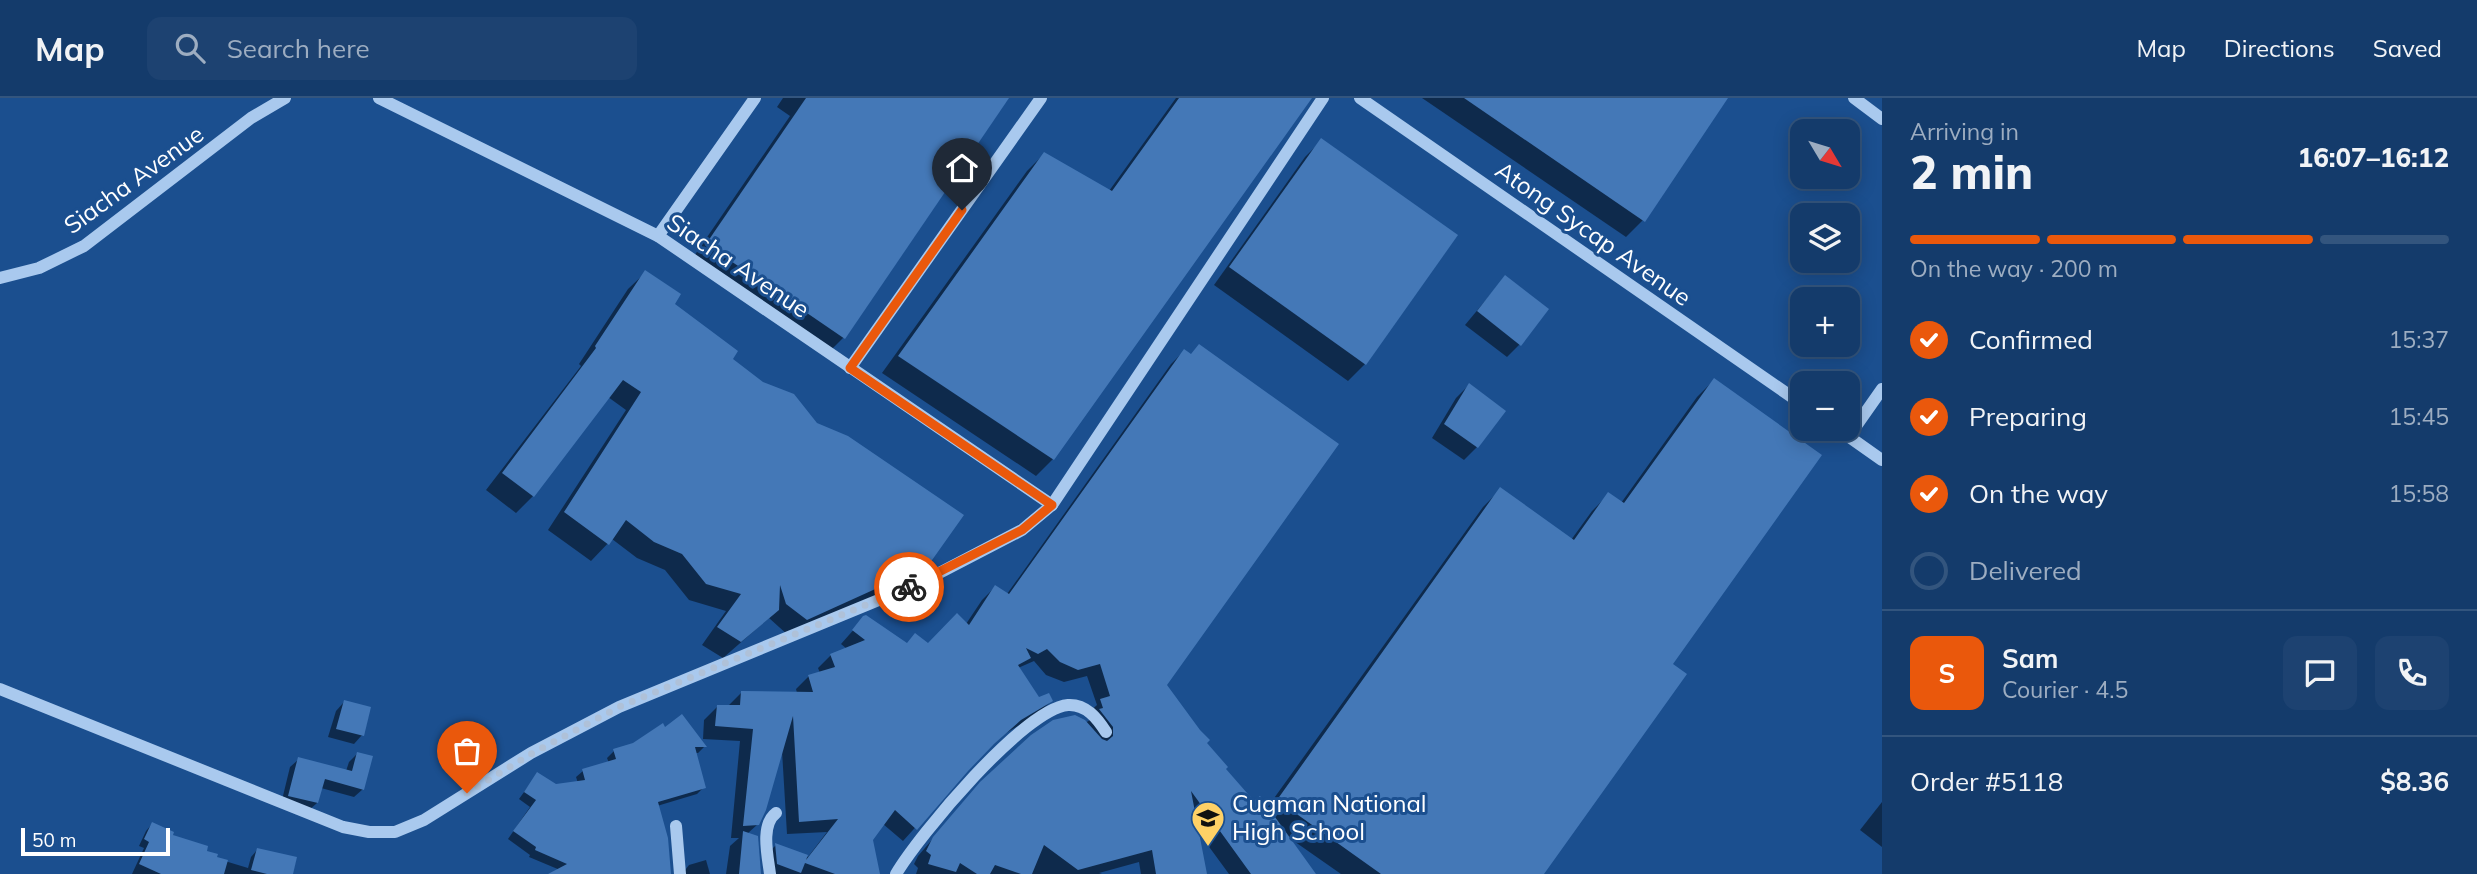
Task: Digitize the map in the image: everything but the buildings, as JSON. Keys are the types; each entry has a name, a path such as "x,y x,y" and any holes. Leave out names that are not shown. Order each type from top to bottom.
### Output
{"street":[{"name":"Siacha Avenue","path":"0,278 40,268 84,246 251,118 285,98"},
{"name":"Siacha Avenue","path":"379,98 658,236 1052,505"},
{"path":"658,236 755,98"},
{"path":"850,368 1041,98"},
{"path":"0,689 343,827 369,832 395,832 424,820 583,725 920,583 1022,530 1052,505 1323,98"},
{"name":"Atong Sycap Avenue","path":"1360,98 1790,396"},
{"path":"1854,98 1882,120"},
{"path":"1860,414 1882,389"},
{"path":"1855,441 1882,460"},
{"path":"896,874 920,838 968,782 1041,717 1055,708 1077,706 1093,714 1105,732"},
{"path":"771,874 767,832 769,821 776,813"},
{"path":"677,826 680,874"}],"way so far":[{"path":"467,793 571,731 619,707 909,587"}],"place":[{"name":"Cugman National High School","path":"1208,848"}],"route":[{"path":"909,587 1022,530 1052,505 850,368 962,210"}]}
